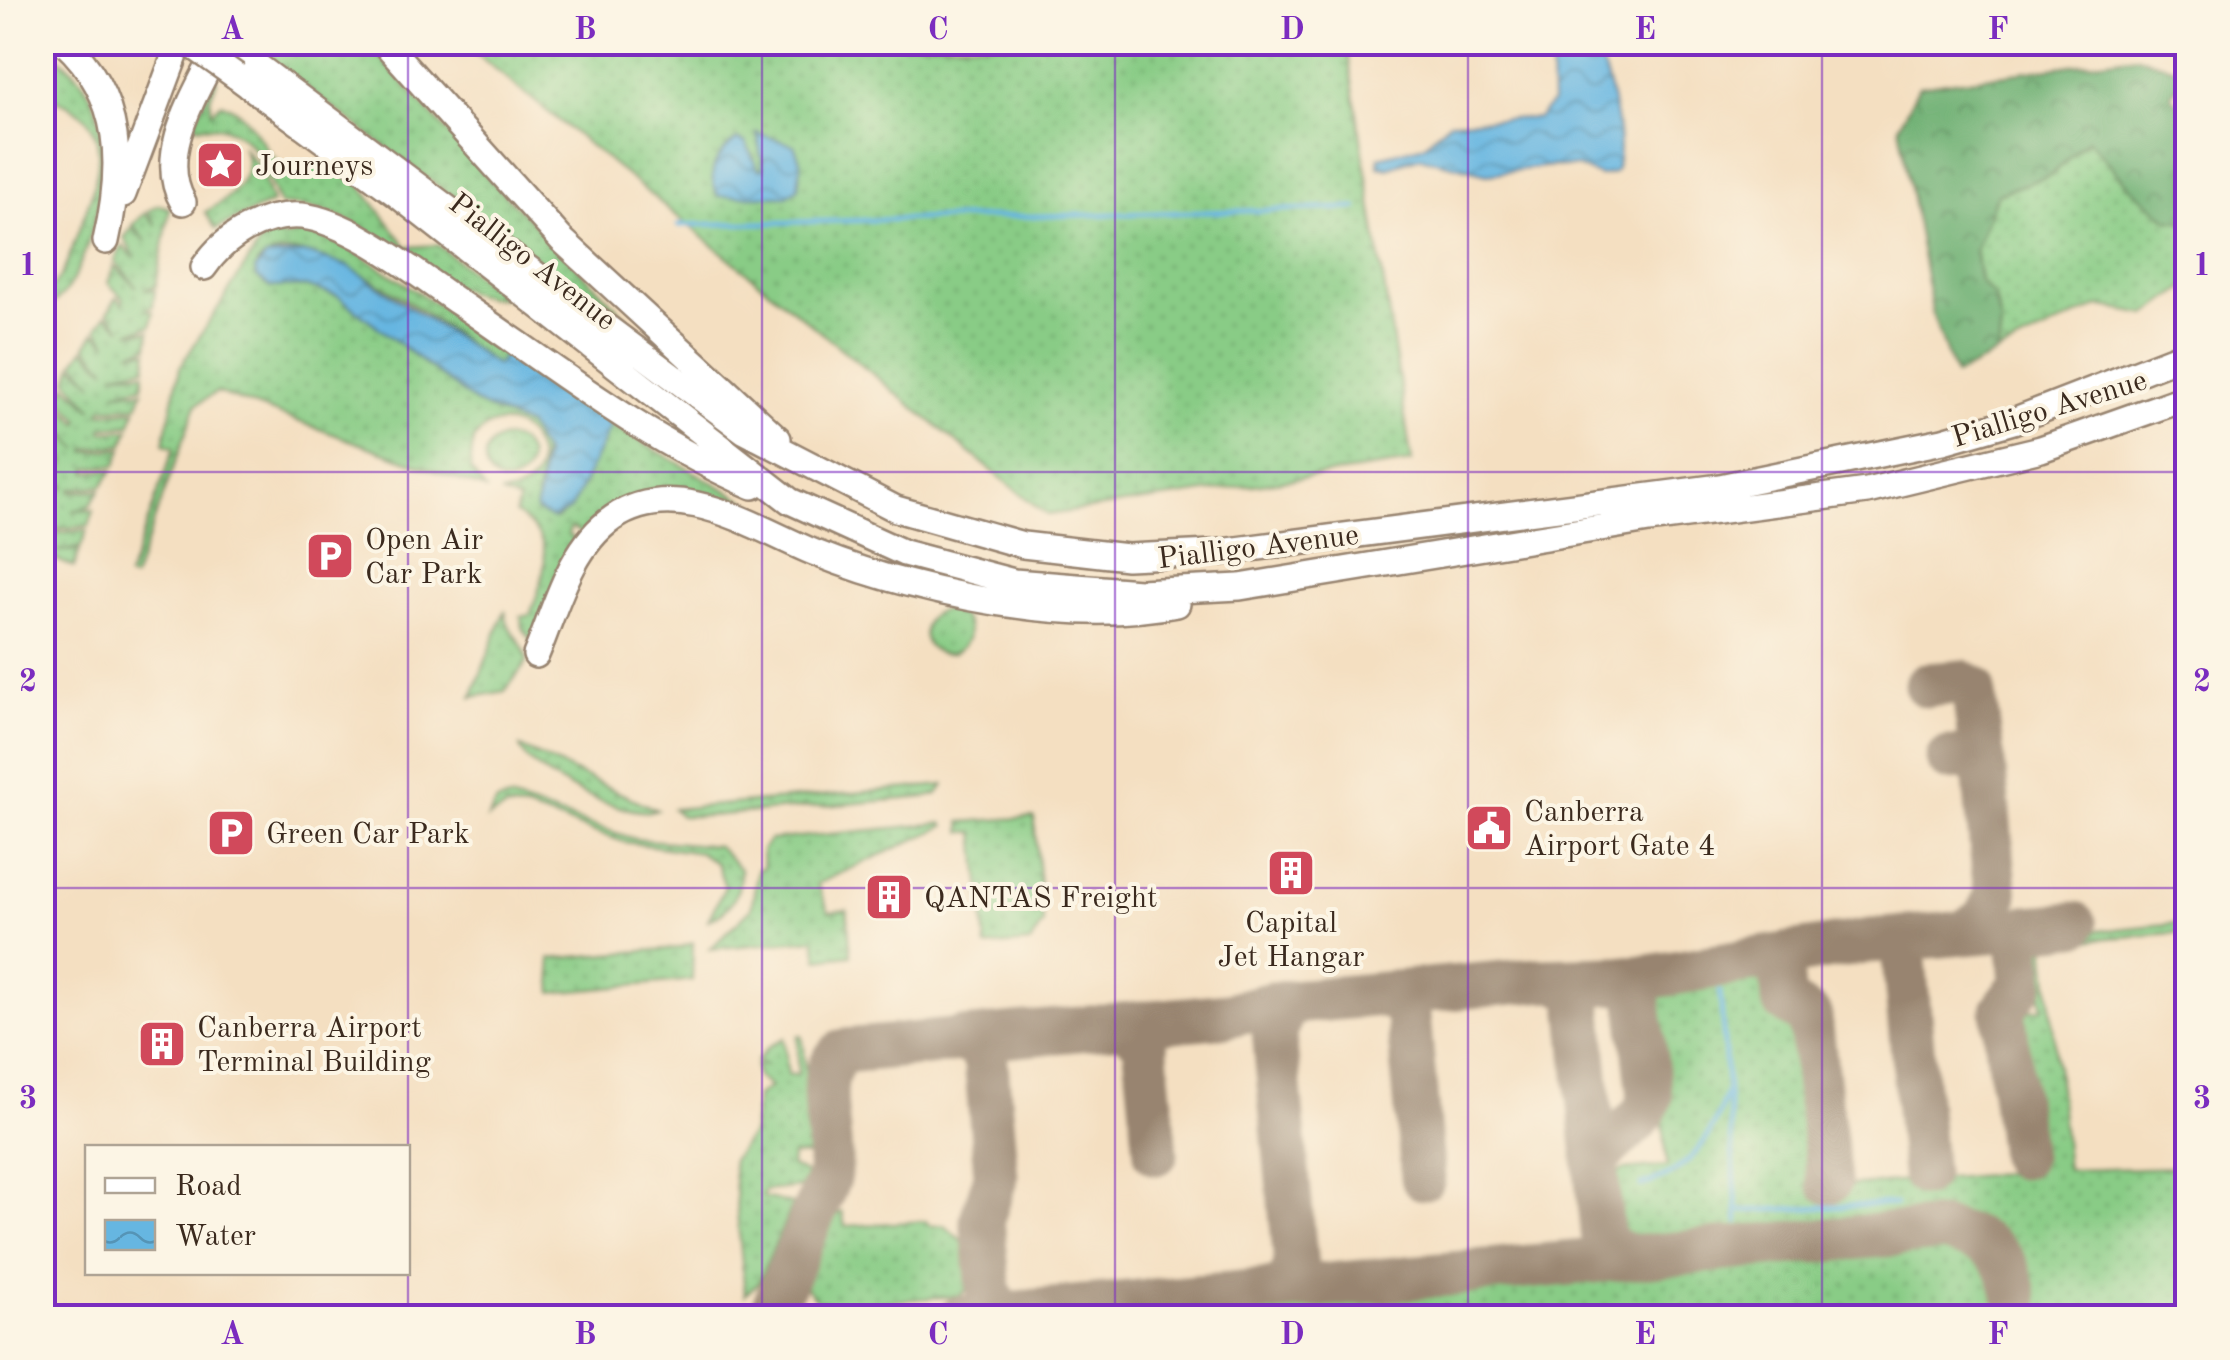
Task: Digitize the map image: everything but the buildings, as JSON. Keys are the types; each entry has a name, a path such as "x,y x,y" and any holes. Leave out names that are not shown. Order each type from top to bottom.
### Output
{"main road":[{"path":"64,42 92,73 114,124 118,172 106,241 184,42"},
{"name":"Pialligo Avenue","path":"184,42 245,70 516,256 693,396 745,431 896,508 980,536 1094,555 1212,553 1720,487 1877,456 2013,421 2188,353"},
{"path":"183,202 174,180 177,141 223,42"},
{"name":"Pialligo Avenue","path":"223,42 245,70 395,193 790,502 904,553 1014,582 1125,592 1240,587 1649,520 1867,491 2041,449 2188,397"},
{"path":"384,42 561,239 796,456"},
{"path":"204,267 227,241 259,223 294,216 334,225 435,286 632,421 710,467 790,502"},
{"path":"536,655 572,569 592,538 626,510 656,502 703,506 878,576 978,598 1132,610 1240,587"}],"green space":[{"path":"258,43 368,43 488,178 626,317 620,322 254,49"},
{"path":"463,43 1346,43 1412,462 1047,515"},
{"path":"42,49 68,66 86,87 97,112 103,169 93,227 78,270 65,293 44,307 43,294 61,276 85,214 97,172 98,152 95,133 85,118 69,105 43,97"},
{"path":"2137,56 2187,72 2171,95 2187,115 2187,222 2168,220 2130,187 2088,139 2051,175 1997,194 1975,250 1980,282 1994,296 2001,322 1998,353 1955,376 1933,316 1899,126 1919,86"},
{"path":"214,78 217,81 210,98 212,112 222,103 235,109 281,164 332,164 359,184 407,247 438,245 504,298 478,295 453,285 347,220 315,209 280,205 247,141 225,128 193,125"},
{"path":"2088,139 2130,187 2187,222 2187,286 2147,315 2098,306 1998,353 2001,322 1994,296 1980,282 1975,250 1997,194 2051,175"},
{"path":"242,146 261,171 272,203 216,229 205,212 239,185 247,167"},
{"path":"159,205 170,208 156,286 144,290 155,290 153,306 145,310 153,311 151,326 129,332 150,331 148,347 130,352 148,351 146,367 114,373 145,372 143,386 115,392 143,391 137,406 101,409 100,413 136,410 130,425 102,428 102,432 129,430 123,445 86,449 122,449 116,465 88,468 87,472 113,470 102,486 71,489 100,490 89,507 72,511 94,510 89,526 57,529 57,533 87,530 81,547 57,551 80,550 74,567 43,555 43,524 48,529 50,526 43,519 43,497 49,503 51,500 43,491 43,470 63,489 65,486 43,465 46,445 64,463 66,460 46,440 52,424 79,449 53,420 59,404 78,423 80,420 61,400 66,385 93,409 68,380 73,365 94,384 75,362 84,349 107,370 86,346 95,332 108,344 97,328 106,315 122,329 108,312 117,297 122,303 124,299 108,283 114,266 137,287 115,261 122,246 135,258 124,238 132,228 146,241 133,225 145,213 156,225 148,211"},
{"path":"277,232 282,238 305,232 350,248 507,350 497,365 379,284 309,254 280,252 257,264 256,276 270,287 305,286 338,296 477,404 528,426 543,451 536,511 556,519 571,509 611,425 781,521 778,527 696,496 584,535 571,527 568,535 577,540 532,641 522,628 521,617 530,615 540,586 543,546 529,524 515,514 519,501 500,494 523,488 536,475 539,459 534,443 523,430 508,423 491,425 473,440 470,470 485,489 217,392 196,405 133,579 128,577 174,448 164,444 180,367 265,235"},
{"path":"507,438 523,444 529,460 523,476 507,482 491,476 485,460 491,444"},
{"path":"505,610 527,662 505,691 472,697"},
{"path":"946,610 961,617 968,632 961,647 946,654 931,647 924,632 931,617"},
{"path":"520,747 657,810 625,808 581,793 541,770"},
{"path":"944,785 938,794 928,797 709,816 681,816 673,809"},
{"path":"510,799 635,839 718,846 740,869 736,894 723,912 708,920 725,887 717,864 701,853 624,842 526,809 507,808 488,818 497,802"},
{"path":"1034,817 1043,923 1030,943 986,947 975,832 962,832 961,822"},
{"path":"943,823 945,826 817,884 829,912 847,910 851,955 818,959 815,939 710,949 751,909 758,869 763,868 762,850 769,840"},
{"path":"2187,922 2187,932 2045,943 2067,1170 2187,1167 2187,1317 2026,1317 2021,1281 2009,1256 1989,1236 1955,1221 1663,1243 1622,1237 1613,1177 1623,1170 1667,1166 1651,984 1770,970 1777,1012 1782,1018 1799,1022 1817,1188 2014,1173 2035,1169 2021,1011 2042,1009 2037,937"},
{"path":"693,943 692,980 553,993 550,959 678,948"},
{"path":"798,1036 802,1036 804,1047 812,1156 792,1155 791,1166 807,1174 801,1187 764,1191 763,1197 793,1204 758,1283 745,1295 732,1160 752,1133 757,1096 770,1087 757,1077 756,1065 763,1064 757,1061 768,1047 784,1038 788,1075 798,1074"},
{"path":"842,1212 845,1226 926,1221 930,1226 944,1225 967,1245 970,1287 959,1296 837,1305 816,1300 806,1288 804,1273 822,1222"},
{"path":"1921,1237 1960,1242 1985,1255 2000,1279 2007,1317 1100,1317 1663,1268 1666,1260"}],"water":[{"path":"1583,50 1599,59 1608,84 1618,133 1614,173 1600,176 1577,167 1551,166 1487,174 1420,157 1387,168 1378,166 1379,157 1424,145 1450,121 1538,118 1552,103 1551,60 1565,52"},
{"path":"757,133 794,145 801,163 798,188 787,196 718,196 713,179 715,164 737,139 746,143 758,169 763,169"},
{"path":"306,253 348,266 497,365 507,350 605,417 611,425 571,509 553,519 536,511 544,454 528,426 477,404 338,296 305,286 270,287 256,276 255,269 266,257"}],"waterway":[{"path":"678,225 1357,208"},
{"path":"1720,992 1738,1222"},
{"path":"1642,1185 1673,1172 1697,1151 1714,1125 1726,1093"},
{"path":"1738,1211 1895,1204"}],"taxiway":[{"path":"1926,685 1963,682 1973,687 1984,771"},
{"path":"1948,758 1970,757 1984,771 1996,896 1985,919 1962,933"},
{"path":"769,1318 828,1179 825,1092 833,1062 844,1051 1228,1015 1271,1004 1537,980 1649,977 1870,941 2075,924"},
{"path":"2018,929 2023,982 2003,1010 2021,1157"},
{"path":"1902,938 1924,1174"},
{"path":"1780,958 1784,1001 1810,1017 1829,1182"},
{"path":"1555,980 1573,988 1580,1001 1602,1233 1609,1248 1632,1257"},
{"path":"1596,1165 1608,1147 1640,1117 1650,1098 1638,994 1624,982 1599,983"},
{"path":"1380,994 1400,1002 1408,1015 1423,1178"},
{"path":"1277,1289 1289,1282 1296,1266 1274,1032 1285,1008 1300,1001"},
{"path":"1117,1025 1131,1029 1145,1043 1156,1153"},
{"path":"961,1039 977,1047 986,1062 996,1176 982,1219 989,1291 998,1308 1011,1313"},
{"path":"960,1318 1940,1230 1976,1240 1999,1256 2012,1281 2018,1318"}],"place":[{"name":"Journeys","path":"220,165"},
{"name":"Open Air Car Park","path":"330,556"},
{"name":"Canberra Airport Gate 4","path":"1489,828"},
{"name":"Green Car Park","path":"231,833"},
{"name":"Capital Jet Hangar","path":"1291,873"},
{"name":"QANTAS Freight","path":"889,897"},
{"name":"Canberra Airport Terminal Building","path":"162,1044"}]}
